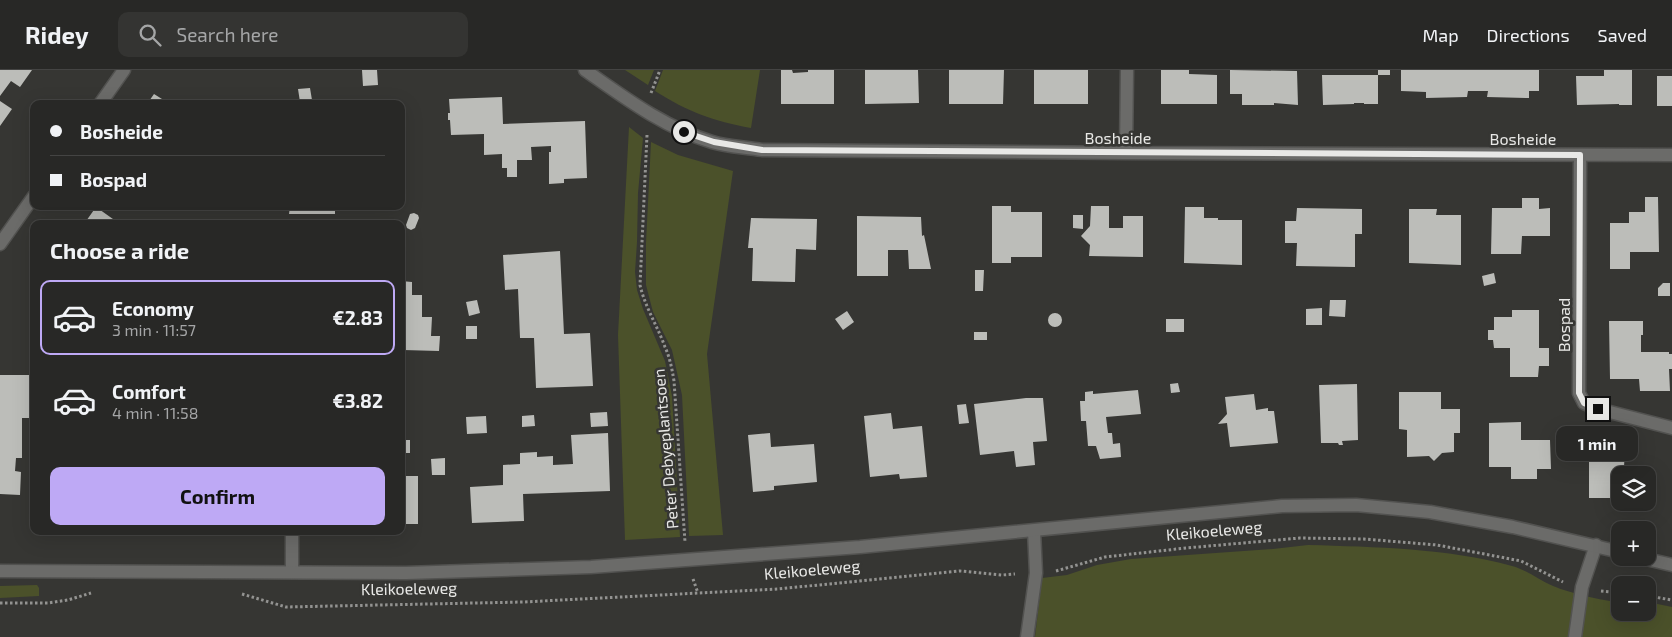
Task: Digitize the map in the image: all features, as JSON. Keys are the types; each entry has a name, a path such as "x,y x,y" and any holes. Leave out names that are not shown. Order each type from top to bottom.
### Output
{"street":[{"path":"103,100 124,70"},
{"name":"Bosheide","path":"585,70 644,110 684,132 714,142 762,150 1672,154"},
{"path":"1126,153 1127,70"},
{"name":"Bospad","path":"1580,155 1579,393 1584,403 1598,409 1672,428"},
{"path":"0,244 30,202"},
{"name":"Kleikoeleweg","path":"0,571 406,573 517,570 860,547 1282,506 1356,505 1430,512 1513,527 1611,549"},
{"path":"1027,637 1036,573 1034,530"},
{"path":"292,535 292,572"},
{"path":"1575,637 1582,587 1596,545"},
{"path":"1656,562 1672,566"}],"path":[{"name":"Peter Debyeplantsoen","path":"660,70 644,110 647,139 640,285 646,306 666,347 672,366 687,560 698,593"},
{"name":"Kleikoeleweg","path":"240,593 286,607 523,602 778,589 960,571 1002,575 1036,573 1063,570 1105,557 1300,538 1364,539 1436,545 1521,561 1560,581 1611,592"},
{"path":"0,604 48,603 68,600 91,592 100,592"},
{"path":"1656,597 1672,600"}],"green space":[{"path":"625,70 654,70 648,85"},
{"path":"663,70 760,70 751,128 701,115 655,91"},
{"path":"629,127 643,138 638,193 635,272 637,290 643,309 665,361 672,396 680,537 625,540 618,335"},
{"path":"651,142 678,155 733,171 707,354 723,535 689,536 682,395 672,350 653,312 646,285"},
{"path":"1308,545 1385,548 1437,552 1487,560 1523,570 1560,589 1611,601 1611,621 1656,621 1656,604 1672,607 1672,637 1035,637 1042,578 1067,575 1097,565 1131,559"},
{"path":"37,585 39,596 0,598 0,586"}],"building":[{"path":"0,70 32,70 20,87 11,81 0,96"},
{"path":"362,70 377,70 378,85 363,86"},
{"path":"781,70 792,70 793,73 808,72 808,70 834,70 834,104 781,104"},
{"path":"865,70 918,70 919,103 865,104"},
{"path":"949,70 1004,70 1003,104 949,104"},
{"path":"1034,70 1088,70 1088,104 1034,104"},
{"path":"1161,70 1189,70 1189,74 1217,75 1217,104 1161,104"},
{"path":"1230,70 1297,71 1298,105 1274,103 1274,105 1242,105 1242,94 1230,94"},
{"path":"1378,70 1390,70 1390,75 1378,75"},
{"path":"1401,70 1539,70 1539,91 1529,91 1529,98 1487,97 1488,91 1468,91 1467,97 1426,98 1426,92 1401,91"},
{"path":"1604,70 1632,70 1632,105 1577,105 1576,76 1604,76"},
{"path":"1322,75 1378,75 1378,104 1323,105"},
{"path":"1657,76 1672,76 1672,106 1657,106"},
{"path":"310,88 312,100 300,100 298,89"},
{"path":"154,94 164,100 150,100"},
{"path":"502,97 503,124 585,121 587,178 564,179 564,183 549,184 549,152 551,152 551,146 531,147 532,160 517,160 517,177 507,177 507,168 502,168 502,154 484,155 484,134 451,135 450,120 448,120 448,113 450,113 449,99"},
{"path":"0,101 12,109 0,126"},
{"path":"1645,197 1658,197 1659,252 1630,252 1630,269 1610,269 1610,223 1629,223 1629,212 1645,212"},
{"path":"1522,198 1539,198 1539,209 1550,208 1550,236 1522,236 1521,254 1491,254 1492,208 1522,208"},
{"path":"992,206 1011,206 1011,212 1042,212 1042,257 1011,257 1011,263 992,263"},
{"path":"1091,206 1109,206 1109,228 1123,228 1123,216 1143,216 1143,257 1089,256 1090,245 1081,236 1090,226"},
{"path":"1185,207 1204,207 1204,218 1242,220 1242,265 1184,263"},
{"path":"1297,208 1362,209 1362,234 1355,234 1355,267 1296,266 1297,243 1285,243 1285,221 1296,221"},
{"path":"1409,209 1437,209 1436,215 1461,215 1461,265 1409,263"},
{"path":"94,210 100,210 114,220 87,220"},
{"path":"290,210 335,210 335,214 289,214"},
{"path":"414,213 419,218 415,228 411,230 406,225 410,214"},
{"path":"1073,215 1083,215 1083,229 1073,228"},
{"path":"857,216 921,217 922,236 924,235 931,269 909,269 908,250 888,250 888,276 857,276"},
{"path":"751,218 817,219 816,250 796,249 795,282 752,281 753,248 748,248"},
{"path":"560,251 564,334 590,333 593,386 536,388 534,338 520,338 518,289 505,290 503,255"},
{"path":"975,270 984,270 983,291 975,291"},
{"path":"1494,273 1496,283 1484,286 1482,276"},
{"path":"405,281 412,282 412,295 422,295 422,317 432,317 431,336 440,336 439,351 405,350"},
{"path":"1663,283 1670,283 1670,296 1658,296 1658,288"},
{"path":"477,300 480,313 469,316 466,302"},
{"path":"1330,300 1346,300 1345,317 1329,316"},
{"path":"1322,308 1322,325 1306,325 1306,309"},
{"path":"1512,310 1539,310 1539,348 1549,348 1549,366 1539,366 1538,377 1510,377 1510,348 1494,348 1493,340 1488,340 1488,330 1494,330 1494,317 1512,317"},
{"path":"847,311 854,322 843,330 835,319"},
{"path":"1055,313 1060,315 1062,320 1060,325 1055,327 1050,325 1048,320 1050,315"},
{"path":"1166,319 1184,319 1184,332 1166,332"},
{"path":"1609,321 1643,321 1641,352 1669,352 1669,354 1672,354 1672,369 1669,369 1670,391 1640,391 1639,379 1610,379"},
{"path":"466,326 477,326 477,339 466,339"},
{"path":"974,332 987,332 987,340 974,340"},
{"path":"0,375 30,375 30,418 22,418 22,458 16,458 15,471 21,472 20,495 0,494"},
{"path":"1178,383 1180,392 1171,393 1170,384"},
{"path":"1357,384 1358,440 1342,441 1343,445 1338,443 1321,443 1319,385"},
{"path":"1138,390 1141,414 1106,417 1108,433 1112,433 1113,444 1120,443 1121,457 1100,459 1096,446 1088,446 1086,421 1081,421 1080,401 1085,401 1085,392 1093,391 1093,394"},
{"path":"1399,392 1441,392 1441,409 1460,409 1460,433 1454,433 1454,452 1442,453 1434,461 1429,456 1407,457 1407,430 1399,429"},
{"path":"1254,394 1256,410 1268,408 1268,411 1274,411 1278,443 1230,447 1227,423 1218,424 1227,414 1225,397"},
{"path":"1043,398 1047,441 1033,442 1035,465 1016,467 1014,451 980,455 974,404"},
{"path":"966,404 969,423 959,424 957,405"},
{"path":"607,412 608,426 591,427 590,413"},
{"path":"891,413 893,429 922,426 927,477 900,479 899,474 870,477 864,416"},
{"path":"534,415 535,426 522,427 522,416"},
{"path":"486,416 487,433 467,434 466,417"},
{"path":"1521,422 1521,440 1550,440 1551,469 1537,469 1537,479 1511,479 1511,467 1489,467 1489,423"},
{"path":"1583,427 1584,442 1571,443 1570,428"},
{"path":"608,433 610,491 523,494 524,521 472,523 470,487 503,485 503,465 520,464 520,453 537,452 537,457 553,456 553,465 573,464 571,435"},
{"path":"770,433 771,447 814,444 817,482 774,486 774,490 753,492 748,435"},
{"path":"405,440 410,440 410,453 405,453"},
{"path":"1589,449 1625,449 1624,466 1611,466 1611,498 1589,498"},
{"path":"445,458 445,475 432,475 431,459"},
{"path":"405,476 418,476 418,524 405,524"}],"route":[{"path":"684,132 714,142 762,150 1580,155 1579,393 1584,403 1598,409"}]}
